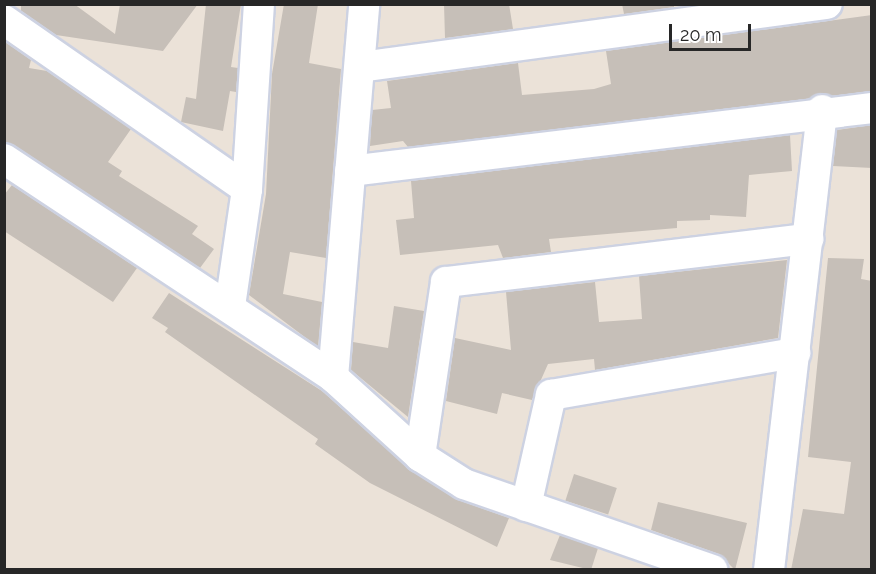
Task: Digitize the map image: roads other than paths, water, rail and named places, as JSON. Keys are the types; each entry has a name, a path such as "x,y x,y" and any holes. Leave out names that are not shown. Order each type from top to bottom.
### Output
{"street":[{"path":"230,306 246,189 259,4"},
{"path":"333,377 364,4"},
{"path":"360,67 827,4"},
{"path":"4,20 246,189"},
{"path":"350,171 822,110 872,108"},
{"path":"769,570 822,110"},
{"path":"4,159 230,306 333,377 420,456 464,484 713,570"},
{"path":"420,456 446,282 807,239"},
{"path":"526,506 551,395 795,353"}]}
